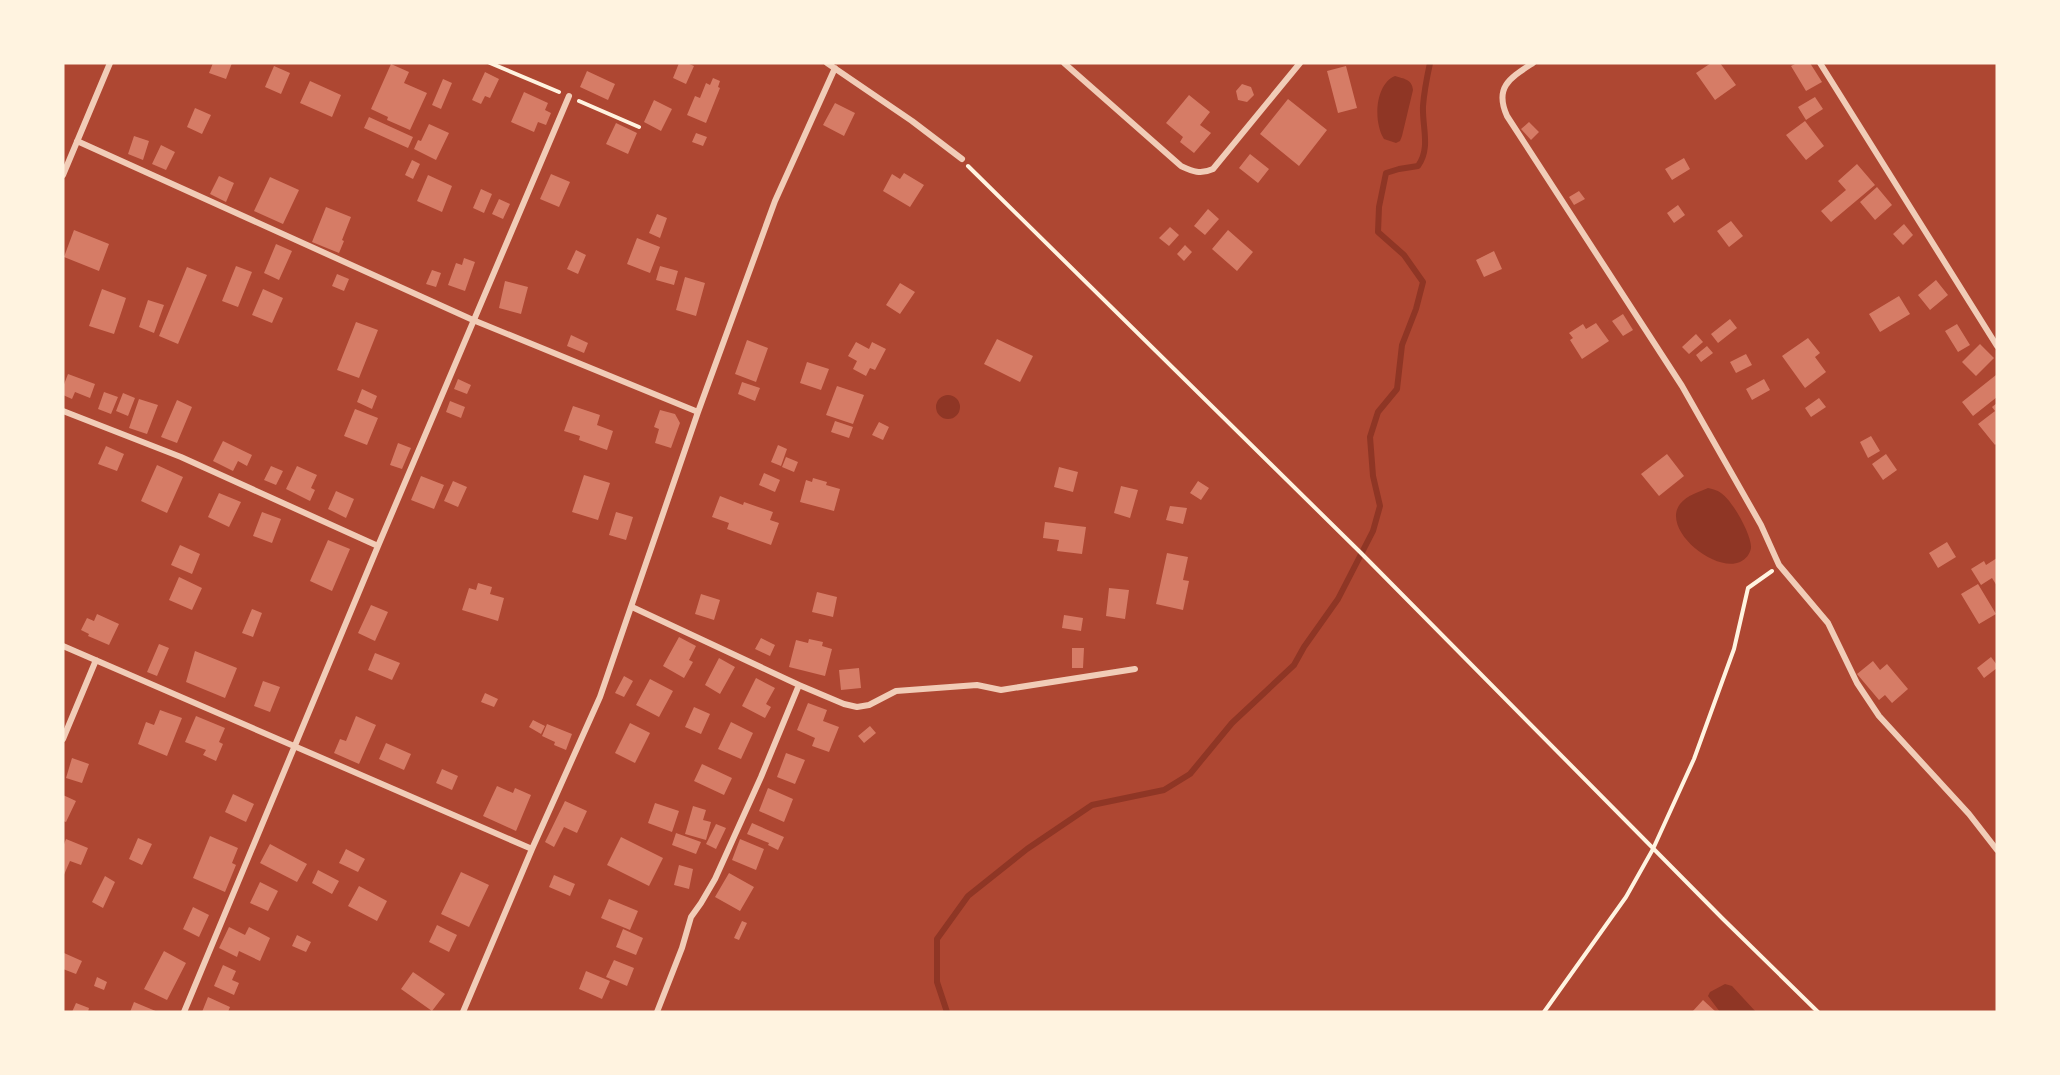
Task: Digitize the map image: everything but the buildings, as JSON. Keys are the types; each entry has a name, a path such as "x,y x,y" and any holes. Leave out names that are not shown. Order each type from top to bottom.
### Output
{"street":[{"path":"63,175 110,63"},
{"path":"827,63 912,120 962,159"},
{"path":"1064,63 1180,166 1193,172 1205,173 1213,169 1300,63"},
{"path":"1533,63 1506,83 1502,94 1502,104 1507,116 1682,386 1761,525 1779,565 1828,623 1857,683 1879,716 1969,814 1997,850"},
{"path":"1820,63 1997,346"},
{"path":"463,1012 600,697 698,412 775,201 835,68"},
{"path":"184,1012 569,96"},
{"path":"77,141 473,320 698,412"},
{"path":"63,411 181,457 378,546"},
{"path":"632,607 799,685 844,704 857,706 869,705 897,691 977,686 1001,690 1135,669"},
{"path":"63,646 532,849"},
{"path":"63,739 96,660"},
{"path":"657,1012 691,918 715,879 799,685"}],"path":[{"path":"962,159 1361,553 1653,849 1818,1012"},
{"path":"1544,1012 1626,897 1653,849 1694,759 1734,649 1748,588 1779,565"}],"shaded area":[{"path":"63,63 1997,63 1997,1012 63,1012"},
{"path":"1395,76 1409,82 1413,90 1402,136 1396,143 1384,139 1380,132 1377,114 1383,87"},
{"path":"948,395 957,398 960,407 957,416 948,419 939,416 936,407 939,398"},
{"path":"1708,488 1718,491 1725,497 1736,510 1745,527 1751,548 1740,562 1729,564 1705,555 1684,536 1678,525 1676,514 1680,504 1690,496"},
{"path":"1725,984 1732,986 1756,1012 1720,1012 1708,996 1710,992"}],"waterway":[{"path":"947,1012 937,982 937,939 968,896 1027,849 1092,805 1164,790 1190,774 1232,723 1294,665 1338,599 1373,531 1380,506 1373,476 1370,437 1378,412 1397,389 1402,345 1416,309 1423,282 1404,255 1378,232 1379,207 1386,173 1418,166 1422,159 1425,145 1423,106 1430,63"}]}
